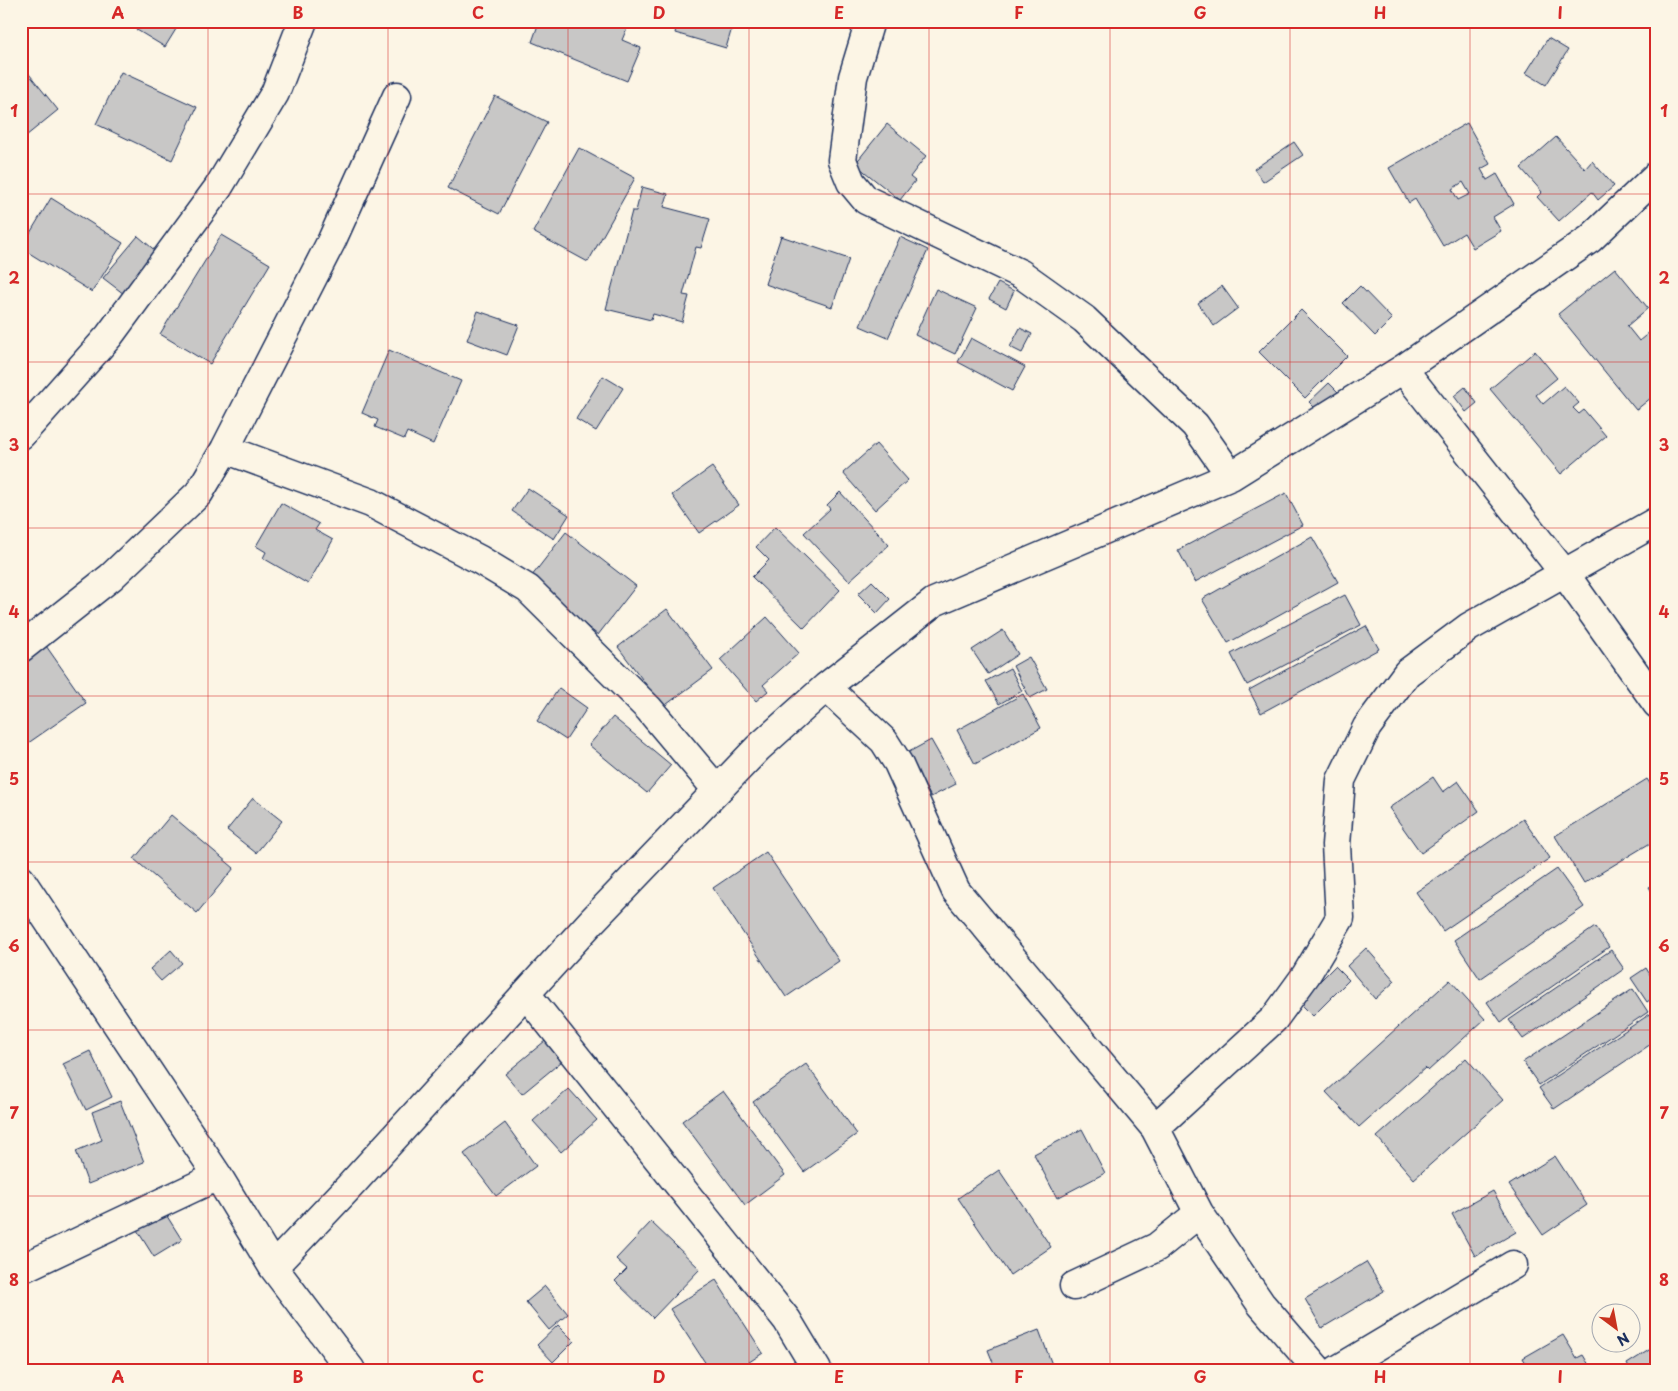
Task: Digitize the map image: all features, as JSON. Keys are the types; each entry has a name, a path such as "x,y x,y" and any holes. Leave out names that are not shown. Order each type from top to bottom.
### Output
{"street":[{"path":"21,435 109,336 218,188 275,93 303,21"},
{"path":"870,21 853,77 845,128 842,160 850,182 866,200 1021,274 1084,319 1195,425 1232,476"},
{"path":"21,648 111,577 199,493 226,449 332,240 397,96"},
{"path":"273,1267 349,1188 526,994 717,790 758,748 826,687 934,602 1232,476 1402,369 1590,240 1657,175"},
{"path":"1402,369 1565,574 1657,704"},
{"path":"226,449 371,503 480,560 528,589 648,709 717,790"},
{"path":"1156,1128 1274,1019 1306,975 1340,918 1336,845 1341,780 1367,727 1407,673 1469,627 1657,521"},
{"path":"826,687 884,741 898,763 956,890 1156,1128 1199,1213 1261,1304 1318,1370"},
{"path":"21,880 218,1176 273,1267 351,1370"},
{"path":"526,994 787,1320 817,1370"},
{"path":"21,1270 218,1176"},
{"path":"1074,1286 1157,1247 1199,1213"},
{"path":"1337,1370 1512,1265"}],"building":[{"path":"122,21 181,21 165,47"},
{"path":"528,21 630,21 622,40 641,48 627,81 532,42 538,25"},
{"path":"678,21 734,21 726,48 675,33"},
{"path":"1548,38 1568,50 1546,85 1526,73"},
{"path":"21,64 58,110 21,140"},
{"path":"121,72 197,107 172,160 96,124"},
{"path":"495,96 547,122 499,214 448,188"},
{"path":"1467,123 1490,164 1481,169 1487,180 1497,174 1514,204 1493,217 1501,231 1473,248 1464,233 1443,246 1415,199 1409,203 1389,168","holes":["1463,182 1470,194 1458,200 1452,189"]},
{"path":"887,124 926,156 910,177 915,181 900,200 855,164"},
{"path":"1556,137 1585,169 1592,161 1614,186 1598,200 1592,192 1559,221 1537,197 1542,192 1521,168"},
{"path":"1294,142 1303,155 1263,182 1254,169"},
{"path":"579,148 635,178 588,262 533,232"},
{"path":"642,187 668,194 664,207 710,219 701,248 696,247 683,295 689,296 682,322 653,314 651,320 606,309 632,211 636,211"},
{"path":"51,198 123,243 92,292 21,248"},
{"path":"221,235 270,264 210,364 160,334"},
{"path":"138,236 158,253 124,294 103,278"},
{"path":"781,236 849,259 832,307 765,284"},
{"path":"900,237 928,250 888,338 860,326"},
{"path":"1615,268 1648,308 1627,326 1639,341 1657,326 1657,393 1636,410 1558,314"},
{"path":"998,283 1014,291 1006,308 989,299"},
{"path":"1222,286 1238,308 1214,326 1198,303"},
{"path":"1360,286 1392,319 1375,336 1343,303"},
{"path":"936,289 977,308 955,354 915,335"},
{"path":"1301,310 1347,356 1305,398 1259,352"},
{"path":"478,311 519,325 507,355 467,340"},
{"path":"1020,328 1032,334 1022,353 1010,347"},
{"path":"971,338 1025,367 1012,391 958,362"},
{"path":"389,350 461,381 433,444 407,432 404,439 375,427 378,420 362,413"},
{"path":"1535,351 1557,378 1536,395 1543,404 1564,386 1579,403 1573,408 1579,414 1584,410 1606,436 1561,474 1490,389"},
{"path":"603,376 623,388 596,431 576,419"},
{"path":"1329,383 1342,396 1322,415 1309,402"},
{"path":"1465,387 1477,403 1466,412 1454,396"},
{"path":"876,444 908,480 875,510 843,473"},
{"path":"712,467 739,505 699,533 672,495"},
{"path":"528,488 569,515 554,539 512,511"},
{"path":"840,492 889,545 849,581 804,533 830,509 827,505"},
{"path":"1286,493 1303,525 1195,582 1178,550"},
{"path":"281,503 319,524 315,530 333,540 308,584 263,558 266,552 256,546"},
{"path":"775,527 840,590 804,628 752,577 769,560 756,547"},
{"path":"566,532 636,586 598,635 528,581"},
{"path":"1312,537 1338,582 1228,643 1202,599"},
{"path":"872,581 890,599 877,613 858,594"},
{"path":"1345,595 1361,625 1247,685 1231,654"},
{"path":"667,609 713,670 663,707 618,647"},
{"path":"767,617 799,653 763,685 768,691 756,701 720,660"},
{"path":"1366,626 1379,649 1261,713 1249,690"},
{"path":"1003,630 1018,654 988,674 972,650"},
{"path":"44,643 86,703 21,748 21,659"},
{"path":"1029,657 1047,689 1030,698 1013,666"},
{"path":"1010,668 1022,691 999,704 986,681"},
{"path":"559,688 587,708 566,740 537,721"},
{"path":"1023,694 1041,728 975,764 957,730"},
{"path":"613,717 671,765 647,793 589,745"},
{"path":"931,740 956,784 931,797 907,753"},
{"path":"1433,777 1443,792 1458,781 1479,811 1421,853 1389,808"},
{"path":"1647,779 1657,794 1657,839 1584,883 1555,836"},
{"path":"253,798 282,821 256,853 227,830"},
{"path":"171,815 234,868 197,913 134,859"},
{"path":"1523,819 1550,858 1443,931 1416,892"},
{"path":"766,852 839,961 786,997 713,888"},
{"path":"1557,869 1584,907 1480,979 1454,940"},
{"path":"1657,882 1657,900 1649,887"},
{"path":"1595,927 1609,947 1501,1022 1487,1002"},
{"path":"1366,948 1395,981 1375,999 1347,966"},
{"path":"171,950 182,963 161,981 150,969"},
{"path":"1611,950 1624,969 1523,1039 1509,1020"},
{"path":"1335,966 1349,980 1313,1016 1299,1002"},
{"path":"1646,968 1654,981 1651,983 1657,991 1657,995 1647,1002 1631,978"},
{"path":"1450,980 1485,1019 1428,1071 1425,1068 1359,1127 1326,1092"},
{"path":"1633,989 1648,1012 1539,1085 1523,1062"},
{"path":"1650,1014 1657,1024 1657,1040 1554,1109 1539,1088"},
{"path":"551,1036 567,1057 522,1094 505,1074"},
{"path":"90,1051 112,1097 86,1110 63,1064"},
{"path":"1466,1058 1503,1100 1414,1179 1377,1137"},
{"path":"806,1064 857,1134 804,1172 753,1102"},
{"path":"569,1089 597,1120 561,1152 533,1121"},
{"path":"723,1091 785,1175 745,1205 682,1121"},
{"path":"120,1101 144,1162 88,1184 76,1151 102,1140 92,1112"},
{"path":"505,1123 536,1166 496,1196 464,1154"},
{"path":"1082,1129 1105,1173 1057,1198 1034,1154"},
{"path":"1555,1156 1587,1205 1543,1235 1509,1185"},
{"path":"999,1170 1051,1247 1010,1275 958,1198"},
{"path":"1493,1191 1516,1232 1475,1256 1452,1214"},
{"path":"165,1213 182,1240 154,1257 137,1230"},
{"path":"651,1222 700,1269 653,1318 615,1281 627,1269 616,1259"},
{"path":"1366,1262 1384,1291 1322,1328 1305,1299"},
{"path":"716,1280 763,1353 737,1370 710,1370 670,1309"},
{"path":"545,1286 568,1314 549,1330 526,1302"},
{"path":"558,1325 574,1341 553,1362 537,1345"},
{"path":"1039,1330 1054,1370 996,1370 988,1350"},
{"path":"1563,1335 1577,1358 1583,1355 1592,1370 1530,1370 1523,1358"},
{"path":"1657,1345 1657,1370 1630,1370 1627,1364"}]}
